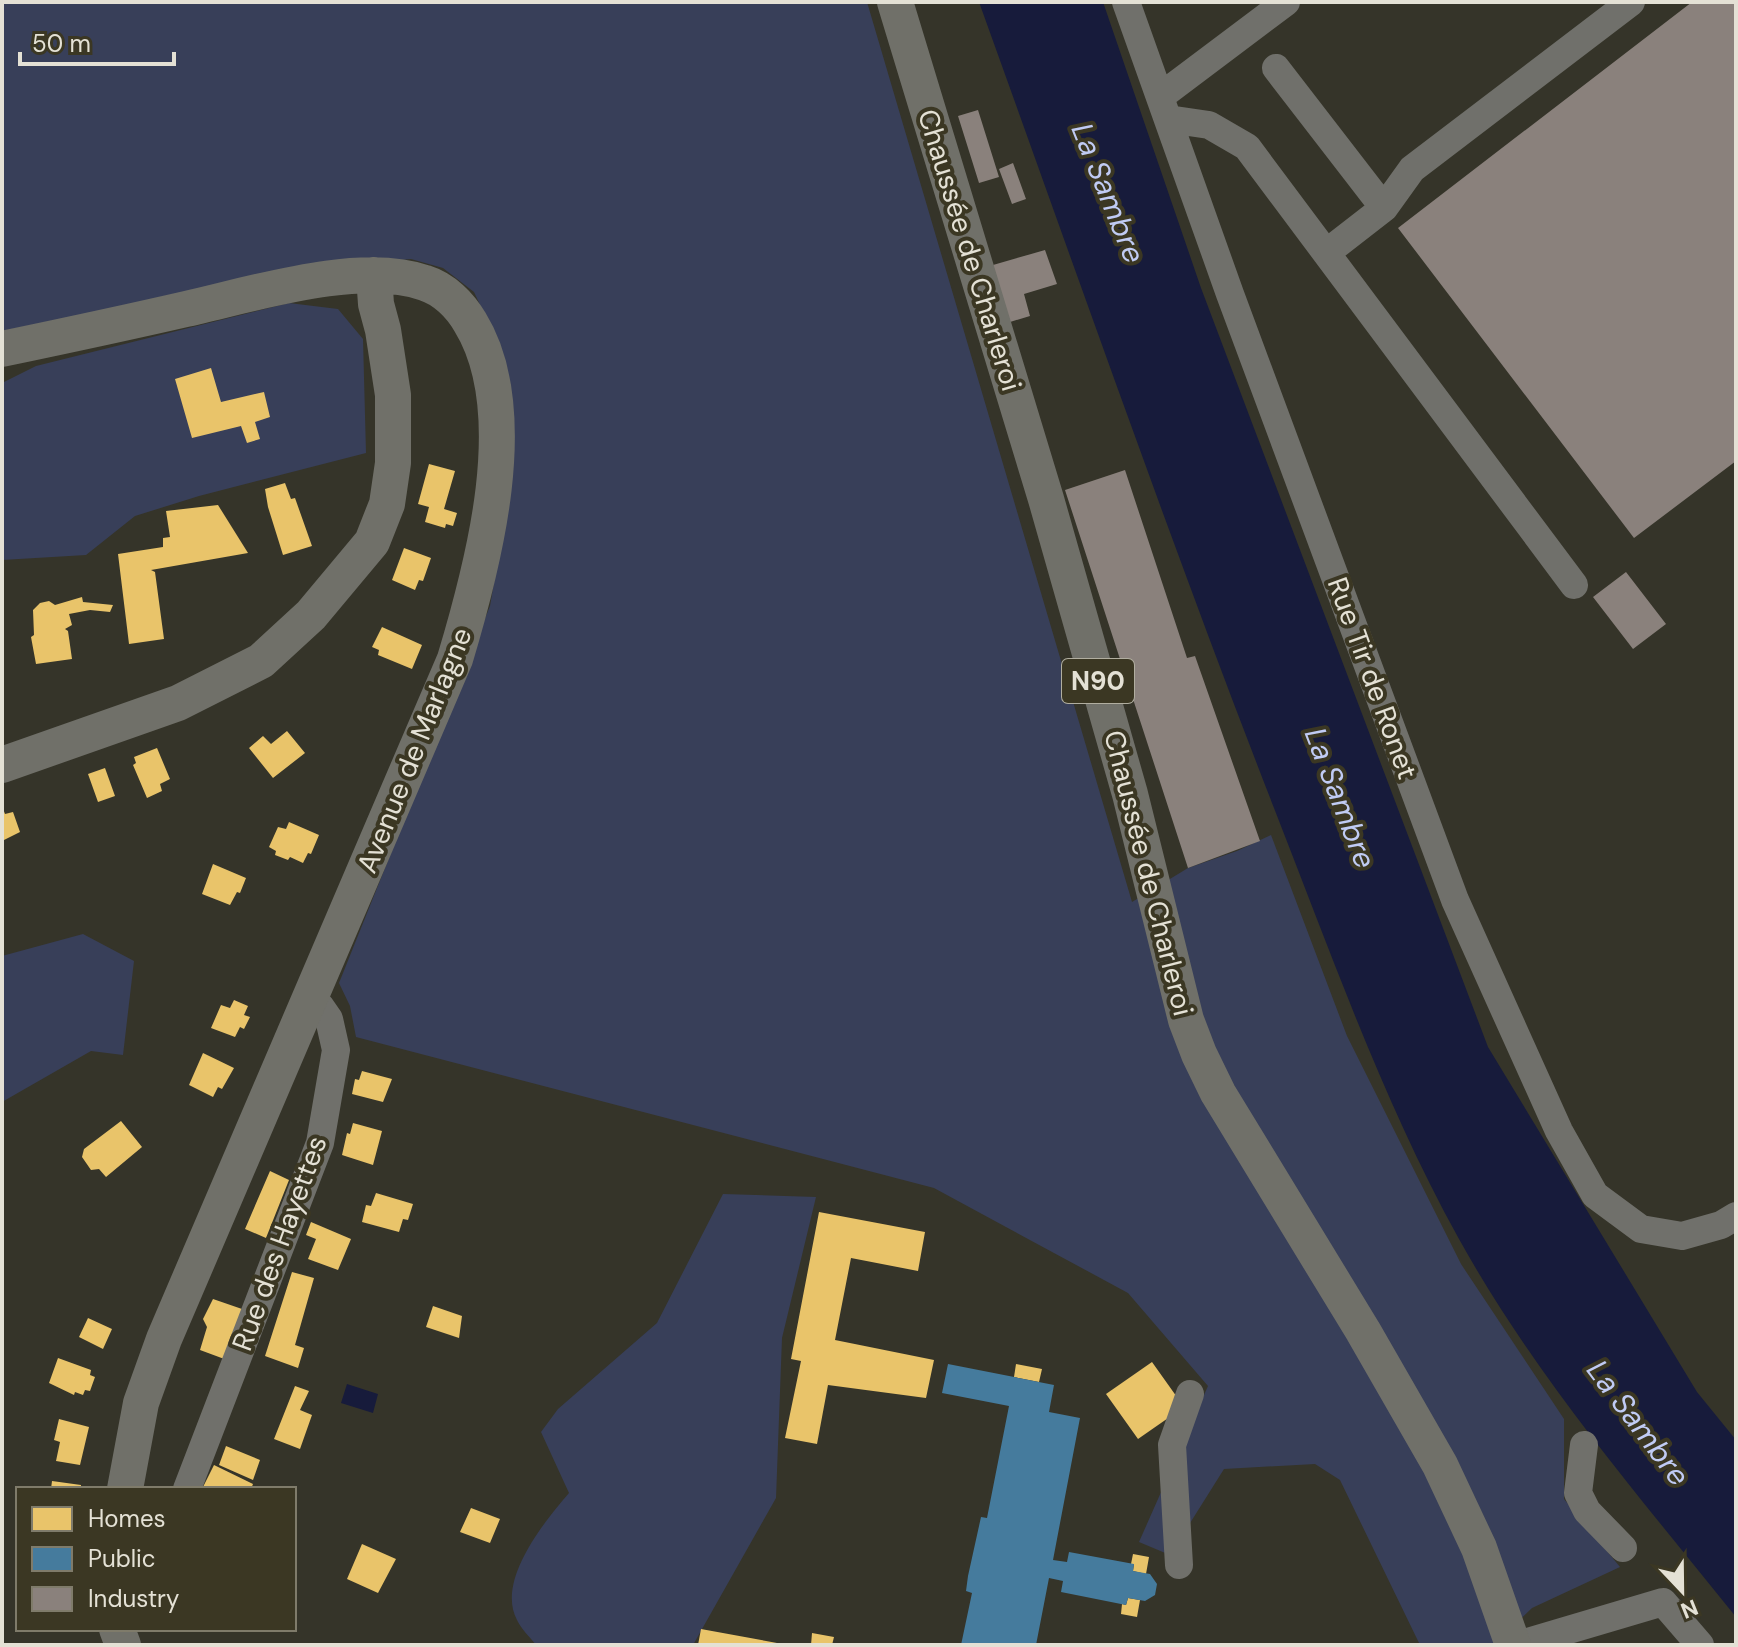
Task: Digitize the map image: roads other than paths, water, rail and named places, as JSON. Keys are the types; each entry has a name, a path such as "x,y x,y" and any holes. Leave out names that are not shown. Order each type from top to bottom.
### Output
{"main road":[{"name":"Chaussée de Charleroi","path":"895,2 1093,664 1194,1043 1218,1093 1363,1331 1440,1465 1479,1548 1516,1645"},
{"name":"Avenue de Marlagne","path":"2,349 316,281 374,275 413,279 437,287 457,304 476,332 489,360 494,399 496,443 493,494 474,588 455,659 164,1339 141,1403 125,1487"},
{"path":"2,765 178,703 261,661 311,615 372,542 387,504 393,463 393,395 376,304 374,275"}],"street":[{"name":"Rue Tir de Ronet","path":"1126,2 1455,900 1559,1131 1595,1195 1641,1229 1682,1236 1721,1225 1736,1216"},
{"path":"1286,2 1164,107 1209,125 1247,147 1574,585"},
{"path":"1326,253 1384,208 1412,169 1631,2"},
{"path":"1276,68 1384,208"},
{"name":"Rue des Hayettes","path":"188,1487 320,1143 336,1050 329,1019 320,1006 309,1000"},
{"path":"1179,1565 1172,1445 1190,1394"},
{"path":"1584,1445 1578,1493 1587,1511 1623,1548"},
{"path":"1516,1645 1663,1602 1700,1645"}],"water":[{"name":"La Sambre","path":"979,2 1103,2 1201,288 1488,1047 1697,1392 1736,1440 1736,1617 1589,1434 1521,1339 1459,1239 1406,1134 1338,972 1235,708"},
{"path":"347,1384 378,1394 373,1413 341,1403"}]}
